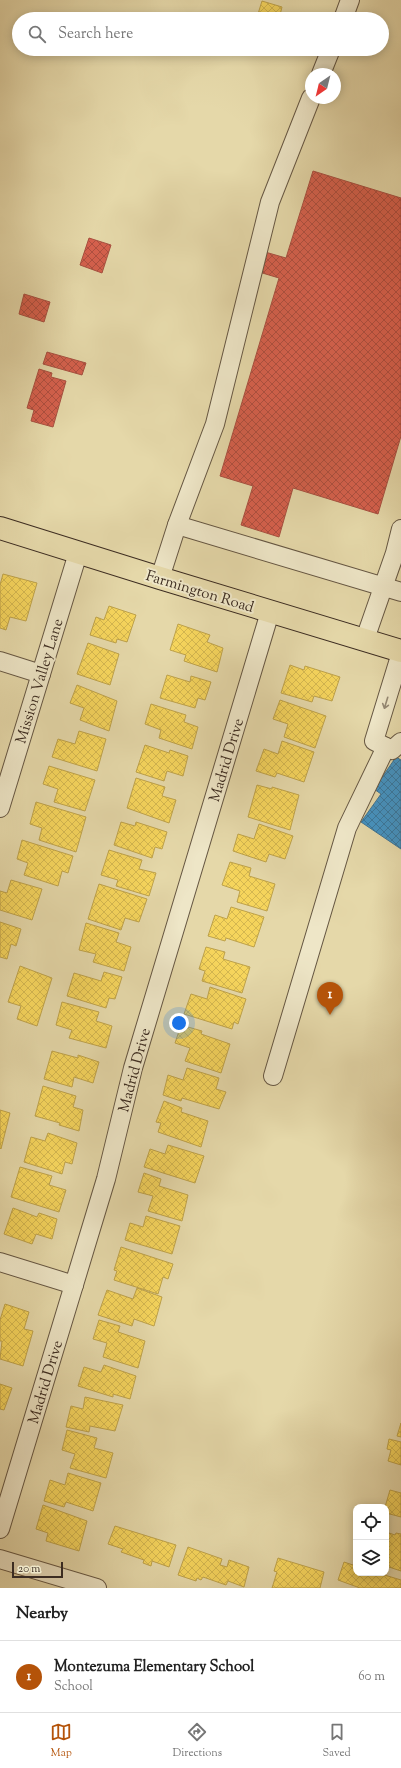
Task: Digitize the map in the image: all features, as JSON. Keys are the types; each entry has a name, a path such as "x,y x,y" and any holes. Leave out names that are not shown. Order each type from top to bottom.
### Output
{"main road":[{"name":"Farmington Road","path":"0,528 270,612 365,639 401,652"}],"street":[{"path":"346,12 350,0"},
{"path":"323,68 328,56"},
{"path":"160,578 177,526 215,424 270,202 309,104"},
{"path":"177,526 401,592"},
{"path":"365,639 400,536"},
{"name":"Mission Valley Lane","path":"0,808 78,553"},
{"name":"Madrid Drive","path":"0,1529 106,1179 133,1068 270,612"},
{"path":"273,1076 347,828 393,744 374,741 401,652"},
{"path":"0,661 41,674"},
{"path":"0,1262 74,1285"},
{"path":"0,1559 97,1588"}],"building: Homes":[{"path":"262,1 282,7 281,12 259,12"},
{"path":"3,574 37,583 26,621 10,617 6,630 0,628 0,585"},
{"path":"109,606 136,615 127,642 117,639 116,643 90,635 96,617 104,620"},
{"path":"178,624 210,635 207,642 223,648 217,672 184,661 186,655 170,650"},
{"path":"88,643 119,654 110,685 77,674"},
{"path":"290,665 304,670 305,666 340,677 332,701 314,696 312,702 281,693"},
{"path":"167,675 190,682 191,676 211,682 205,700 198,698 195,708 160,698"},
{"path":"77,685 117,701 109,731 80,720 84,708 70,703"},
{"path":"280,700 326,716 315,748 284,737 288,724 273,719"},
{"path":"151,704 186,715 184,722 198,727 192,749 159,738 161,730 145,724"},
{"path":"79,731 106,739 97,771 52,757 58,739 75,744"},
{"path":"282,741 314,752 304,782 277,773 275,777 256,771 264,749 278,754"},
{"path":"145,745 169,753 170,750 188,756 183,776 167,771 164,781 136,772"},
{"path":"49,766 95,780 85,811 54,802 58,789 43,784"},
{"path":"136,778 165,787 162,796 176,800 169,823 127,808"},
{"path":"257,785 272,789 272,787 299,795 290,830 248,817"},
{"path":"36,802 86,817 76,852 39,840 42,828 30,824"},
{"path":"121,822 135,826 136,822 167,832 162,849 155,847 152,858 114,845"},
{"path":"259,824 293,836 285,859 269,854 266,862 233,851 238,834 254,839"},
{"path":"22,840 73,856 68,873 62,871 58,886 24,875 28,863 17,859"},
{"path":"109,850 142,860 139,869 156,873 149,896 116,886 118,880 101,875"},
{"path":"230,862 251,868 249,876 275,884 267,911 237,902 240,891 222,885"},
{"path":"11,880 42,889 32,920 0,910 0,891 7,893"},
{"path":"99,884 147,899 139,922 125,918 121,930 88,919"},
{"path":"231,907 264,917 254,947 226,938 225,941 208,936 215,915 227,919"},
{"path":"0,922 21,929 16,946 11,944 7,959 0,957"},
{"path":"86,923 119,933 116,942 131,947 124,971 93,962 96,954 79,950"},
{"path":"206,947 225,952 223,959 250,967 242,993 202,981 205,971 199,969"},
{"path":"20,966 52,978 37,1026 17,1019 21,1006 8,1002"},
{"path":"104,972 122,977 115,999 109,998 106,1008 67,996 74,973 101,981"},
{"path":"210,987 246,999 238,1024 234,1022 232,1029 184,1014 191,994 207,999"},
{"path":"62,1002 99,1012 96,1021 112,1026 106,1048 69,1038 72,1030 56,1025"},
{"path":"181,1025 202,1031 201,1034 230,1044 221,1073 185,1061 190,1048 175,1043"},
{"path":"52,1051 78,1058 78,1055 99,1062 93,1083 74,1077 72,1087 44,1079"},
{"path":"187,1068 219,1078 216,1089 226,1092 219,1109 182,1098 181,1101 163,1095 168,1075 183,1080"},
{"path":"43,1086 76,1096 73,1107 83,1110 79,1131 59,1125 60,1123 35,1116"},
{"path":"164,1101 182,1108 181,1112 208,1121 201,1147 158,1132 161,1123 156,1122"},
{"path":"0,1110 10,1113 1,1149 0,1148"},
{"path":"48,1133 77,1143 72,1164 65,1162 62,1174 24,1162 31,1137 45,1141"},
{"path":"168,1145 204,1156 195,1183 144,1167 150,1149 165,1154"},
{"path":"20,1167 52,1176 49,1185 66,1190 59,1212 11,1197"},
{"path":"144,1173 161,1179 159,1186 188,1195 182,1221 148,1211 153,1196 138,1192"},
{"path":"13,1208 37,1217 39,1213 57,1219 52,1239 36,1234 32,1244 4,1234"},
{"path":"146,1216 180,1226 172,1254 125,1240 130,1223 143,1227"},
{"path":"121,1247 173,1264 168,1279 163,1277 158,1294 114,1280 117,1271 114,1270"},
{"path":"137,1288 162,1297 154,1326 134,1319 132,1326 98,1315 107,1290 133,1299"},
{"path":"5,1304 29,1312 24,1329 33,1331 23,1366 0,1359 2,1341 0,1341 0,1320"},
{"path":"99,1320 120,1326 118,1332 145,1341 138,1368 103,1357 107,1343 93,1339"},
{"path":"104,1365 136,1376 130,1399 113,1394 113,1397 78,1386 84,1367 101,1372"},
{"path":"0,1384 12,1388 4,1410 0,1409"},
{"path":"85,1397 123,1405 115,1431 90,1426 89,1432 66,1427 71,1406 83,1409"},
{"path":"401,1423 401,1437 397,1436"},
{"path":"67,1430 97,1438 94,1448 113,1453 106,1478 70,1468 75,1454 62,1450"},
{"path":"389,1439 401,1442 401,1465 388,1461 391,1450 387,1449"},
{"path":"68,1473 101,1483 93,1511 66,1502 64,1507 44,1501 50,1480 65,1485"},
{"path":"390,1490 401,1493 401,1517 389,1514 389,1504 386,1504"},
{"path":"43,1505 87,1521 79,1551 46,1541 48,1533 36,1529"},
{"path":"115,1526 176,1545 169,1567 152,1561 151,1566 143,1563 144,1560 121,1552 123,1549 108,1544"},
{"path":"389,1533 395,1535 396,1533 401,1534 401,1571 389,1567"},
{"path":"188,1547 222,1559 220,1565 227,1567 229,1560 249,1567 244,1587 228,1581 226,1585 203,1577 201,1580 197,1578 196,1581 178,1575"},
{"path":"278,1558 324,1572 320,1588 272,1588 277,1572 274,1571"},
{"path":"344,1562 353,1565 353,1576 388,1576 401,1580 401,1588 360,1588 338,1580"}],"building: Shops":[{"path":"313,171 401,198 401,436 378,514 293,488 279,537 241,525 253,486 220,476 279,278 259,272 265,252 286,258"},
{"path":"89,238 111,245 102,273 80,265"},
{"path":"24,294 50,302 44,322 19,314"},
{"path":"47,352 86,363 82,375 43,364"},
{"path":"39,369 52,373 51,377 66,381 53,427 31,421 34,410 27,408"}],"building: Schools":[{"path":"396,757 401,760 401,849 361,822 381,794 374,789"}],"place":[{"name":"Montezuma Elementary School","path":"330,1015"}]}
